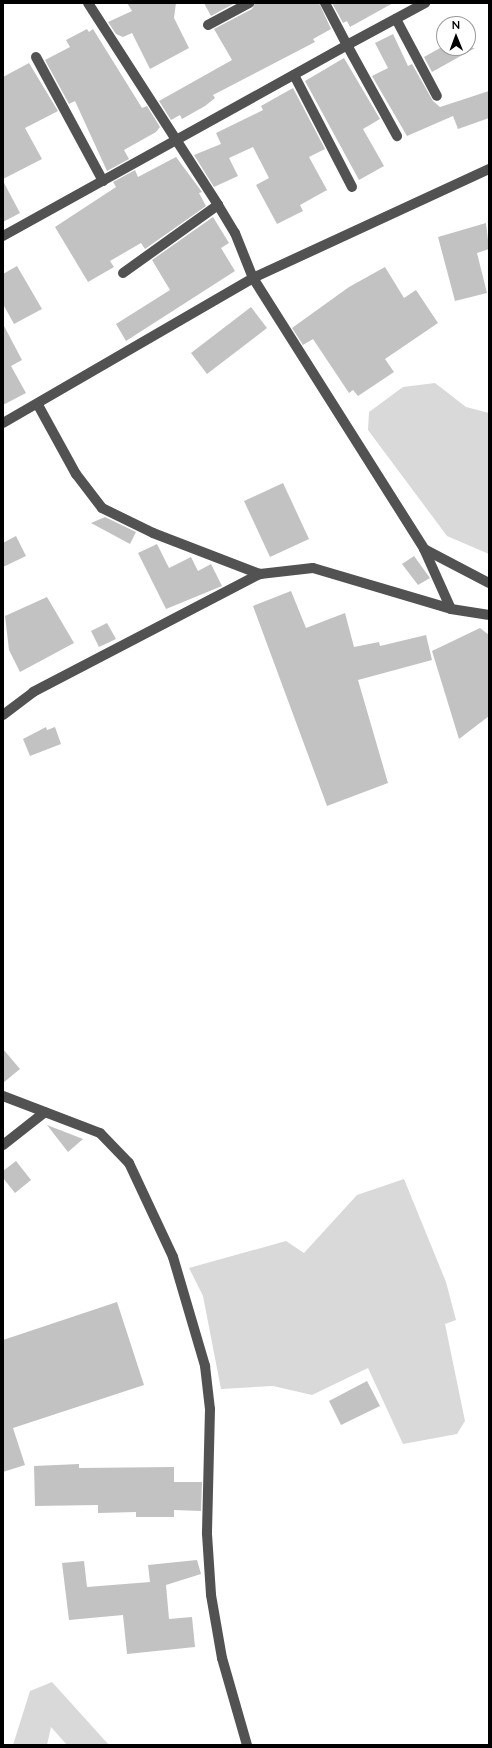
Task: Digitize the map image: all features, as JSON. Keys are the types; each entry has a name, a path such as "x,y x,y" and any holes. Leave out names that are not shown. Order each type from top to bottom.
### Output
{"street":[{"path":"88,3 178,139 236,233 253,278 424,549 451,609"},
{"path":"208,25 249,3"},
{"path":"325,3 397,136"},
{"path":"3,236 396,19 410,7 425,3"},
{"path":"396,19 437,96"},
{"path":"36,57 103,181"},
{"path":"294,75 352,187"},
{"path":"3,423 38,405 253,278 489,169"},
{"path":"123,272 218,205"},
{"path":"38,405 76,474 102,508 153,533 260,574"},
{"path":"424,549 489,583"},
{"path":"3,715 33,692 260,574 313,568 451,609 489,615"},
{"path":"3,1096 100,1133 129,1163 173,1257 205,1366 210,1409 207,1534 211,1595 222,1658 247,1745"},
{"path":"3,1145 45,1112"}],"shaded area":[{"path":"435,383 466,407 489,413 489,554 447,536 368,430 369,412 403,387"},
{"path":"404,1179 446,1282 456,1320 445,1324 465,1421 457,1434 403,1444 368,1368 312,1395 273,1386 221,1389 203,1296 189,1268 286,1241 304,1253 357,1195"},
{"path":"52,1682 109,1745 67,1745 51,1727 47,1745 13,1745 30,1691"}],"building":[{"path":"127,3 176,3 174,18 189,48 150,69 132,33 123,37 116,34 108,22 132,11"},
{"path":"204,3 235,3 211,16"},
{"path":"255,3 319,3 331,29 313,39 315,42 213,95 215,98 205,106 182,119 180,115 171,120 159,101 232,60 214,29 252,9"},
{"path":"332,3 393,3 350,27 347,21 343,23"},
{"path":"87,29 89,32 93,29 142,108 147,106 160,127 156,132 124,150 129,159 107,171 75,101 69,104 45,60 70,47 66,40"},
{"path":"393,34 408,66 412,64 433,101 440,107 489,91 489,118 458,129 453,116 407,136 372,76 388,68 375,43"},
{"path":"436,50 436,56 461,56 432,72 424,57"},
{"path":"344,58 380,119 363,129 384,166 359,180 305,81"},
{"path":"29,63 58,111 25,128 42,159 3,179 3,77"},
{"path":"293,88 325,149 309,157 327,190 300,205 303,211 277,224 256,185 269,178 253,147 229,158 238,176 214,187 194,155 221,144 216,133 263,110 261,106"},
{"path":"176,157 202,192 199,193 206,206 145,249 141,243 110,261 114,267 88,282 55,227 116,187 113,182 135,170 138,177"},
{"path":"3,181 20,213 3,222"},
{"path":"213,217 229,243 221,248 235,271 126,341 116,324 170,290 152,260"},
{"path":"486,223 489,249 477,253 487,293 455,301 438,237"},
{"path":"17,266 42,309 14,324 3,304 3,274"},
{"path":"385,267 404,298 416,290 438,323 385,359 394,372 358,396 353,390 349,393 313,339 303,345 292,328 349,287"},
{"path":"251,307 267,328 207,374 191,353"},
{"path":"3,324 22,360 11,366 26,393 3,405"},
{"path":"283,483 309,539 270,557 244,501"},
{"path":"105,517 136,532 130,544 91,523"},
{"path":"16,536 26,556 3,567 3,543"},
{"path":"157,544 169,568 191,557 198,571 211,564 222,586 166,609 138,553"},
{"path":"414,556 430,578 418,585 402,564"},
{"path":"291,591 306,628 345,613 354,647 379,642 380,646 426,635 432,660 358,680 388,783 327,806 253,606"},
{"path":"47,597 74,643 20,672 9,650 5,616"},
{"path":"107,623 116,639 99,647 91,631"},
{"path":"480,628 489,635 489,716 459,739 432,651"},
{"path":"46,727 47,730 55,727 61,744 30,756 23,739"},
{"path":"3,1049 20,1069 3,1083"},
{"path":"47,1125 83,1139 68,1152"},
{"path":"16,1161 31,1180 15,1193 3,1178 3,1171"},
{"path":"117,1302 144,1385 13,1428 25,1465 3,1472 3,1340"},
{"path":"367,1381 380,1406 341,1425 329,1401"},
{"path":"79,1464 79,1468 174,1467 174,1482 202,1482 201,1511 174,1510 174,1517 136,1517 136,1512 98,1513 98,1505 35,1506 34,1466"},
{"path":"197,1560 201,1574 166,1585 169,1619 192,1617 195,1647 127,1654 123,1615 69,1620 62,1563 84,1561 87,1587 150,1582 148,1565"}]}
